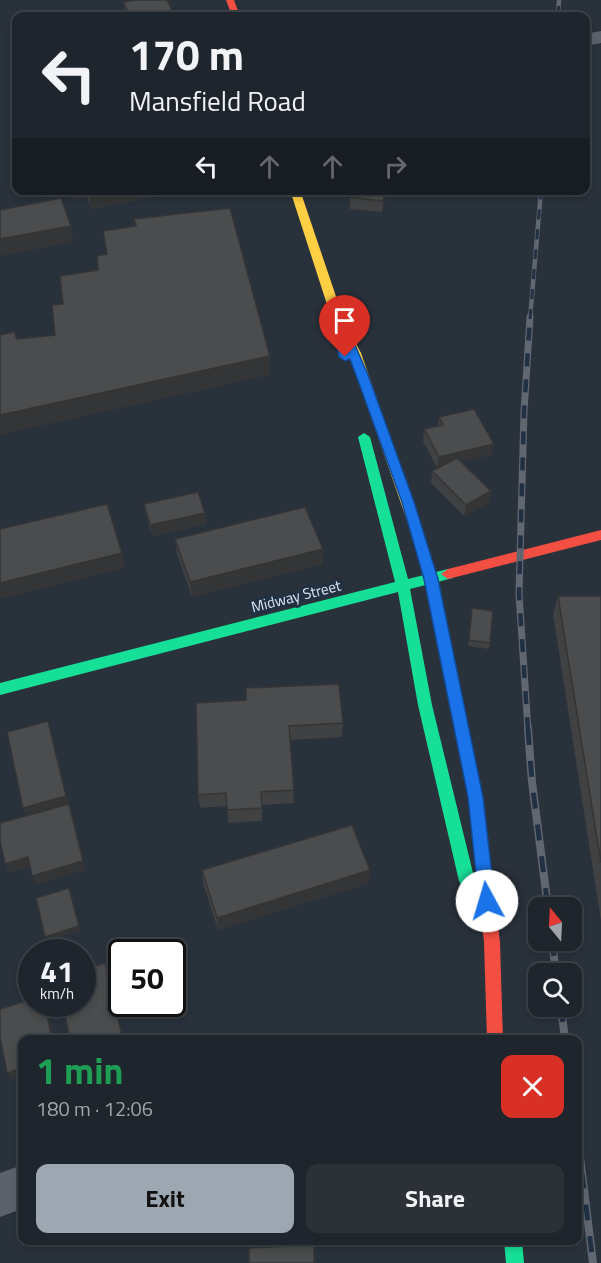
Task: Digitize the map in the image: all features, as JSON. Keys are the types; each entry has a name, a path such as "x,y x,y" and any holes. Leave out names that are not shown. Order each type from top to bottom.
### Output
{"main road":[{"path":"297,195 339,322 362,375 408,502 431,579 475,797 492,942 488,1035"},
{"path":"339,322 351,385"},
{"path":"360,419 403,586 425,705 470,898"},
{"name":"Midway Street","path":"0,689 601,535"},
{"path":"478,943 488,1035"},
{"path":"513,1245 515,1263"}],"street":[{"path":"0,1195 18,1188"}],"building":[{"path":"167,0 173,12 128,12 123,2"},
{"path":"351,195 385,195 383,201 350,197"},
{"path":"61,198 71,226 0,239 0,210"},
{"path":"230,208 270,356 0,415 0,335 14,332 17,339 55,335 52,305 63,304 60,276 98,270 97,256 107,254 103,231 136,226 134,219"},
{"path":"474,409 494,444 439,457 424,429 443,425 439,417"},
{"path":"457,458 491,491 466,505 432,471"},
{"path":"198,492 205,513 150,525 144,504"},
{"path":"107,504 122,553 0,583 0,529"},
{"path":"305,507 323,549 190,582 175,539"},
{"path":"558,596 601,596 601,863"},
{"path":"472,608 493,611 490,643 469,640"},
{"path":"339,684 343,723 289,726 294,790 261,792 262,808 227,810 226,793 198,795 196,703 246,700 246,688"},
{"path":"48,721 66,796 23,808 7,732"},
{"path":"69,804 83,861 32,876 28,857 5,864 0,841 0,823"},
{"path":"352,825 370,870 217,918 202,870"},
{"path":"69,888 79,926 45,937 36,898"},
{"path":"105,963 108,976 108,1017 118,1017 122,1035 69,1035 66,1017 96,1017 96,966"},
{"path":"18,1003 18,1017 48,1017 51,1035 18,1035 18,1069 7,1073 0,1037 0,1009"},
{"path":"314,1245 314,1263 249,1263 249,1248"}],"railway":[{"path":"558,12 559,0"},
{"path":"530,319 541,195"},
{"path":"528,730 519,594 524,412 530,317"},
{"path":"528,729 532,782 547,897"},
{"path":"553,951 555,963"},
{"path":"562,1017 564,1035"},
{"path":"582,1174 593,1263"}],"traffic: fast":[{"path":"364,437 403,586 425,705 467,881"},
{"path":"0,689 448,574"},
{"path":"513,1245 515,1263"}],"traffic: slow":[{"path":"297,195 339,323 355,353 419,538"}],"traffic: jam":[{"path":"230,0 234,12"},
{"path":"448,574 601,535"},
{"path":"419,538 431,579 475,797 492,942 495,1035"}],"route":[{"path":"345,357 339,322 355,353 408,502 431,579 475,797 487,901"}]}
